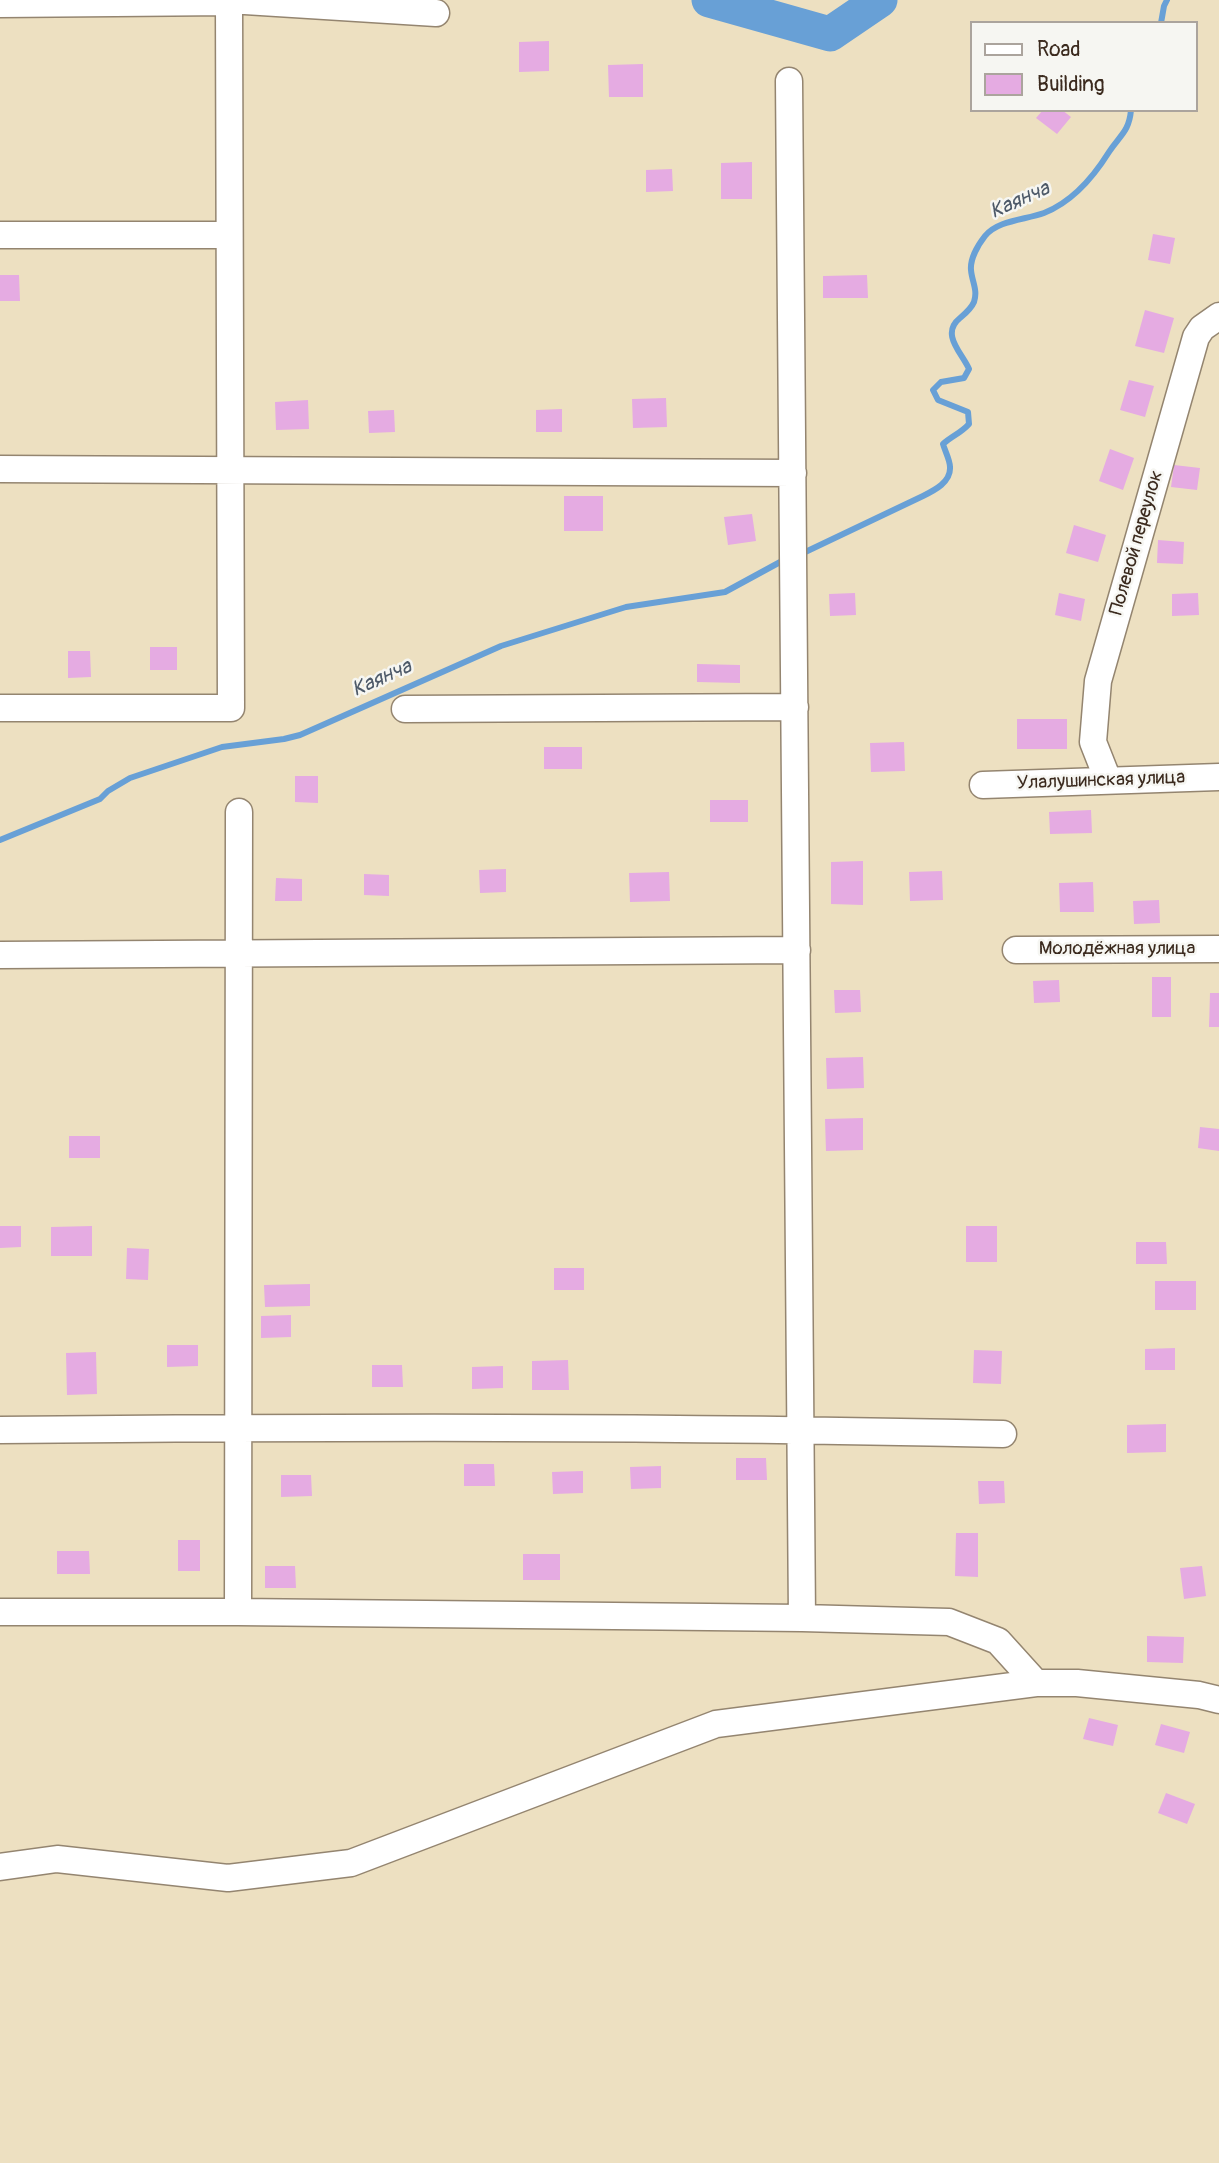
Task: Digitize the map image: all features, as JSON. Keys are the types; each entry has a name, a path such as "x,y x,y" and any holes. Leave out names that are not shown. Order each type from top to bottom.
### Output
{"street":[{"path":"0,708 231,708 229,1"},
{"path":"0,4 229,1 436,13"},
{"path":"789,81 802,1618"},
{"path":"0,234 229,235"},
{"name":"Полевой переулок","path":"1108,780 1093,743 1098,681 1196,337 1202,328 1219,316"},
{"path":"0,469 793,473"},
{"path":"405,709 795,707"},
{"name":"Улалушинская улица","path":"984,785 1219,777"},
{"path":"238,1612 239,812"},
{"name":"Молодёжная улица","path":"1016,950 1219,949"},
{"path":"0,955 797,950"},
{"path":"0,1430 801,1429 1003,1434"},
{"path":"0,1612 238,1612 949,1622 998,1641 1036,1682"},
{"path":"0,1867 57,1859 228,1878 351,1863 716,1724 1036,1682 1199,1695 1219,1700"}],"building":[{"path":"549,41 549,71 519,72 519,42"},
{"path":"643,64 643,97 609,97 608,65"},
{"path":"1041,112 1065,112 1071,117 1057,134 1036,118"},
{"path":"752,162 752,199 721,199 721,163"},
{"path":"672,169 673,191 646,192 646,170"},
{"path":"1153,234 1175,238 1170,264 1148,260"},
{"path":"0,275 19,275 20,301 0,301"},
{"path":"867,275 868,298 823,298 823,276"},
{"path":"1145,310 1174,318 1164,353 1135,346"},
{"path":"1129,380 1154,386 1145,417 1120,410"},
{"path":"666,398 667,427 633,428 632,399"},
{"path":"308,400 309,429 276,430 275,402"},
{"path":"562,409 562,432 536,432 536,410"},
{"path":"394,410 395,432 369,433 368,411"},
{"path":"1110,449 1134,458 1123,490 1099,481"},
{"path":"1174,465 1200,468 1197,490 1171,487"},
{"path":"564,496 603,496 603,531 564,531"},
{"path":"752,514 756,541 728,545 724,517"},
{"path":"1074,525 1106,535 1098,562 1066,553"},
{"path":"1158,540 1184,542 1183,564 1157,563"},
{"path":"855,593 856,615 830,616 829,594"},
{"path":"1059,593 1085,599 1081,621 1055,615"},
{"path":"1198,593 1199,615 1172,616 1172,594"},
{"path":"150,647 177,647 177,670 150,670"},
{"path":"68,651 90,651 91,677 68,678"},
{"path":"697,664 740,665 740,683 697,682"},
{"path":"1017,719 1067,719 1067,749 1017,749"},
{"path":"904,742 905,771 871,772 870,743"},
{"path":"544,747 582,747 582,769 544,769"},
{"path":"295,776 318,776 318,803 295,802"},
{"path":"710,800 748,800 748,822 710,822"},
{"path":"1091,810 1092,833 1050,834 1049,812"},
{"path":"863,861 863,905 831,904 831,862"},
{"path":"506,869 506,892 480,893 479,870"},
{"path":"942,871 943,900 910,901 909,872"},
{"path":"669,872 670,901 630,902 629,873"},
{"path":"364,874 389,875 389,896 364,895"},
{"path":"276,878 302,879 302,901 275,901"},
{"path":"1093,882 1094,912 1060,912 1059,883"},
{"path":"1159,900 1160,923 1134,924 1133,901"},
{"path":"1152,977 1171,977 1171,1017 1152,1017"},
{"path":"1059,980 1060,1002 1034,1003 1033,981"},
{"path":"834,990 860,990 861,1012 835,1013"},
{"path":"1210,993 1219,993 1219,1027 1209,1027"},
{"path":"863,1057 864,1088 827,1089 826,1058"},
{"path":"863,1118 863,1150 826,1151 825,1119"},
{"path":"1200,1127 1219,1129 1219,1151 1198,1148"},
{"path":"69,1136 100,1136 100,1158 69,1158"},
{"path":"0,1226 21,1226 21,1247 0,1248"},
{"path":"92,1226 92,1256 51,1256 51,1227"},
{"path":"966,1226 997,1226 997,1262 966,1262"},
{"path":"1136,1242 1166,1242 1167,1264 1136,1264"},
{"path":"127,1248 149,1249 148,1280 126,1279"},
{"path":"554,1268 584,1268 584,1290 554,1290"},
{"path":"1155,1281 1196,1281 1196,1310 1155,1310"},
{"path":"310,1284 310,1306 265,1307 264,1285"},
{"path":"291,1315 291,1337 261,1338 261,1316"},
{"path":"167,1345 198,1345 198,1366 167,1367"},
{"path":"1175,1348 1175,1370 1145,1370 1145,1349"},
{"path":"974,1350 1002,1351 1001,1384 973,1383"},
{"path":"96,1352 97,1394 67,1395 66,1353"},
{"path":"568,1360 569,1390 532,1390 532,1361"},
{"path":"372,1365 402,1365 403,1387 372,1387"},
{"path":"503,1366 503,1388 472,1389 472,1367"},
{"path":"1166,1424 1166,1452 1127,1453 1127,1425"},
{"path":"736,1458 766,1458 767,1480 736,1480"},
{"path":"464,1464 494,1464 495,1486 464,1486"},
{"path":"661,1466 661,1488 631,1489 630,1467"},
{"path":"583,1471 583,1493 553,1494 552,1472"},
{"path":"281,1475 311,1475 312,1496 281,1497"},
{"path":"978,1481 1004,1481 1005,1503 979,1504"},
{"path":"956,1533 978,1533 978,1577 955,1576"},
{"path":"178,1540 200,1540 200,1571 178,1571"},
{"path":"57,1551 89,1551 90,1574 57,1574"},
{"path":"523,1554 560,1554 560,1580 523,1580"},
{"path":"265,1566 295,1566 296,1588 265,1588"},
{"path":"1202,1566 1206,1596 1184,1599 1180,1568"},
{"path":"1147,1636 1184,1637 1183,1663 1147,1662"},
{"path":"1089,1718 1118,1725 1113,1746 1083,1739"},
{"path":"1161,1724 1190,1732 1184,1753 1155,1745"},
{"path":"1166,1793 1195,1804 1187,1824 1158,1813"}],"waterway":[{"path":"709,0 830,34 880,0"},
{"name":"Каянча","path":"1161,21 1167,0"},
{"name":"Каянча","path":"799,555 923,496 937,488 948,477 950,467 943,444 969,424 968,412 938,400 933,390 941,382 964,378 969,369 954,344 952,330 954,324 974,302 971,266 975,252 990,231 1012,221 1044,213 1073,195 1096,170 1123,133 1131,112"},
{"name":"Каянча","path":"0,840 100,799 130,778 222,747 300,735 501,646 626,607 725,592 782,561"}]}
